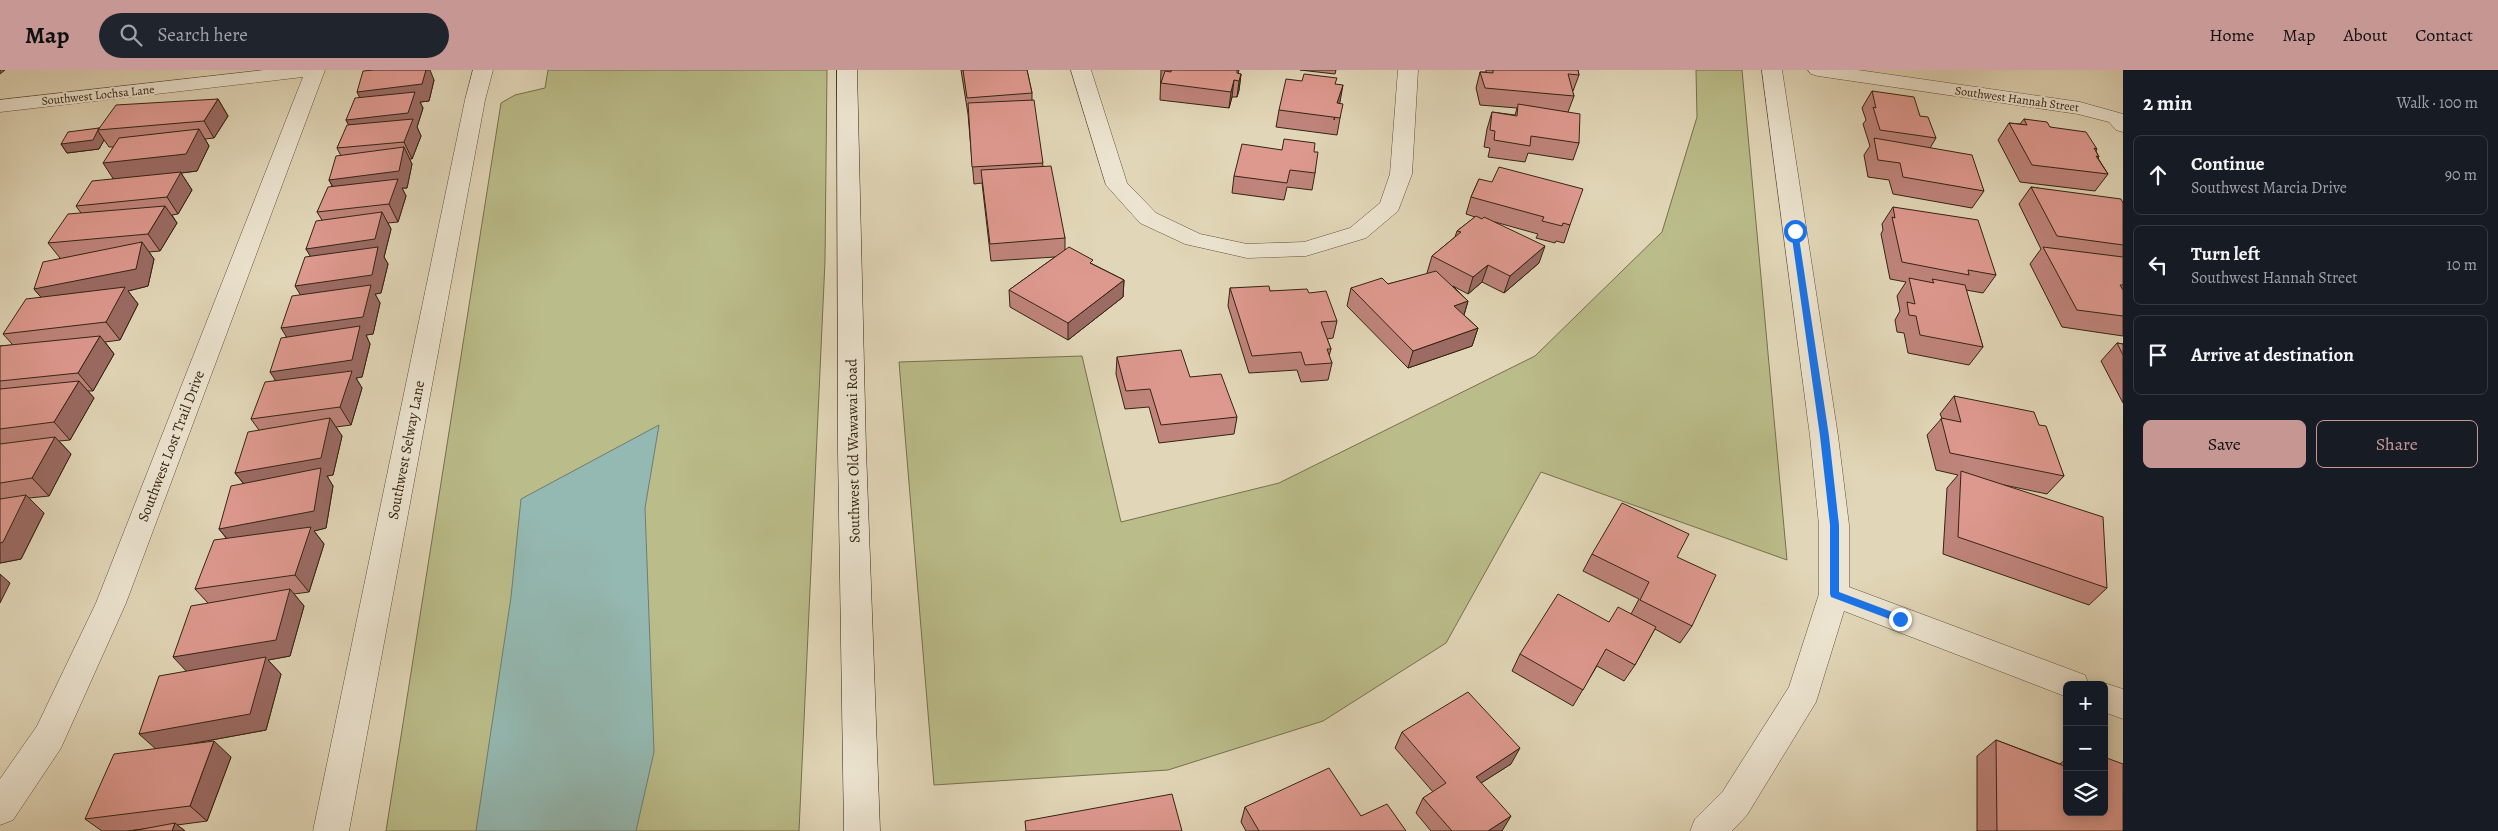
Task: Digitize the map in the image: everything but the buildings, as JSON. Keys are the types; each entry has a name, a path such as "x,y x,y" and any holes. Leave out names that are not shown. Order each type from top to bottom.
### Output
{"street":[{"name":"Southwest Lochsa Lane","path":"0,106 315,70"},
{"name":"Southwest Lost Trail Drive","path":"0,808 48,737 110,603 315,70"},
{"name":"Southwest Selway Lane","path":"331,831 474,100 483,70"},
{"name":"Southwest Old Wawawai Road","path":"847,70 852,450 862,831"},
{"path":"1082,70 1117,185 1148,218 1193,239 1247,251 1306,249 1358,233 1390,206 1401,174 1408,70"},
{"path":"1708,831 1735,803 1804,692 1834,594 1834,525 1824,436 1772,70"},
{"name":"Southwest Hannah Street","path":"1818,70 2080,108 2116,118 2123,126"},
{"path":"1834,594 2063,681"},
{"path":"2108,698 2123,704"}],"green space":[{"path":"548,70 827,70 825,261 799,831 386,831 501,103 515,95 545,88"},
{"path":"1696,70 1742,70 1787,560 1541,472 1446,643 1323,721 1168,770 934,785 899,362 1082,356 1121,522 1279,483 1535,356 1662,232 1697,117"}],"water":[{"path":"659,425 645,508 654,752 636,831 476,831 511,597 521,499"}],"route":[{"path":"1795,231 1824,436 1834,525 1834,594 1900,619"}]}
